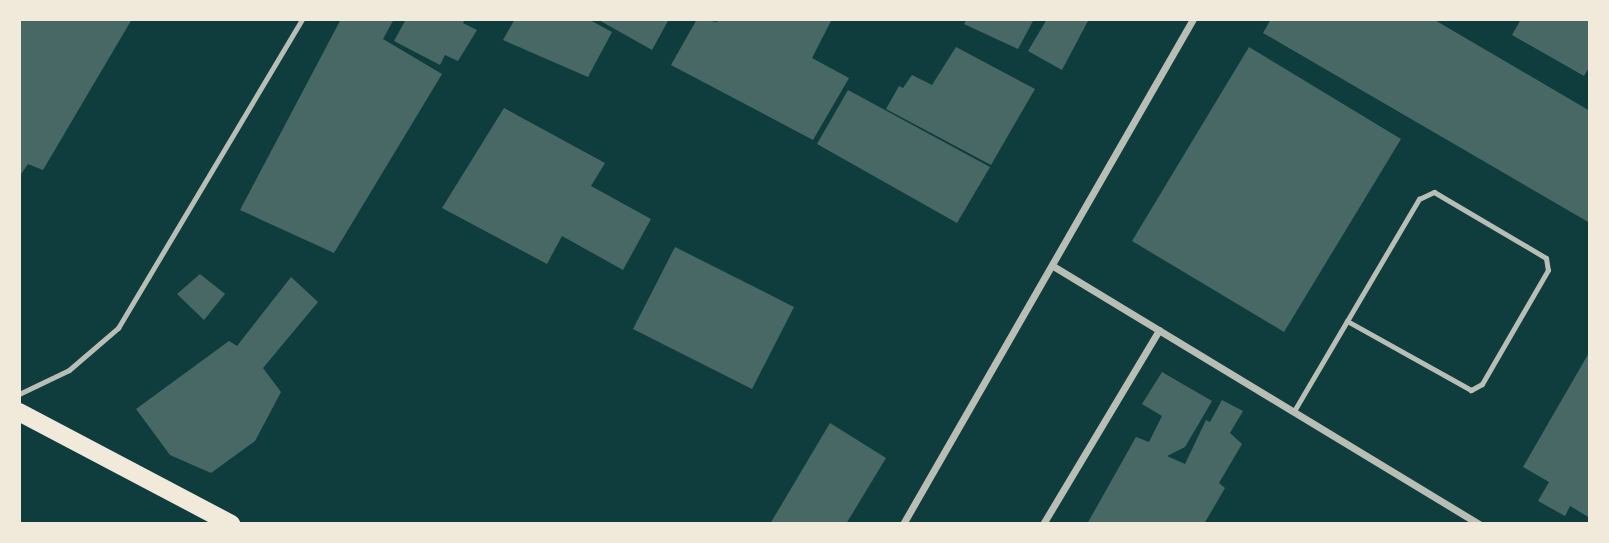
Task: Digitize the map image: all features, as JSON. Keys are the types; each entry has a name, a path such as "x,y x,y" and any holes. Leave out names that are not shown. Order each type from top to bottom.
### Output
{"main road":[{"path":"19,412 231,524"}],"street":[{"path":"903,524 1193,19"},
{"path":"1052,266 1479,524"},
{"path":"1043,524 1159,330"}],"lane":[{"path":"19,394 69,370 118,328 302,19"},
{"path":"1294,411 1347,321 1419,199 1433,192 1546,258 1548,271 1482,384 1471,390 1347,321"}],"building":[{"path":"19,19 132,19 43,170 28,164 19,177"},
{"path":"341,19 394,19 383,39 442,74 334,253 240,210"},
{"path":"406,19 465,19 463,23 477,30 458,61 445,55 440,65 394,41"},
{"path":"515,19 588,19 612,32 588,77 503,40"},
{"path":"597,19 669,19 652,50"},
{"path":"697,19 717,22 718,19 832,19 812,58 849,78 813,140 671,65"},
{"path":"967,19 1034,19 1018,49 964,24"},
{"path":"1047,19 1089,19 1062,70 1028,51"},
{"path":"1271,19 1433,19 1590,111 1590,223 1263,33"},
{"path":"1521,19 1590,19 1590,66 1584,76 1512,35"},
{"path":"956,47 1035,89 991,165 886,109 899,86 903,88 912,75 932,85"},
{"path":"1249,47 1401,139 1284,332 1132,241"},
{"path":"848,90 990,167 957,223 817,144"},
{"path":"504,108 605,163 591,186 651,219 623,270 562,236 547,264 442,208"},
{"path":"675,247 794,307 752,389 633,329"},
{"path":"200,274 225,294 204,320 177,294"},
{"path":"291,277 318,302 263,368 281,392 255,441 211,473 170,455 136,409 229,341 237,346"},
{"path":"1590,351 1590,518 1570,506 1565,516 1538,501 1549,482 1523,467"},
{"path":"1162,372 1212,401 1185,447 1167,456 1185,464 1206,420 1210,422 1222,400 1243,411 1230,433 1242,444 1219,483 1225,488 1204,524 1087,524 1136,437 1149,442 1162,416 1142,404"},
{"path":"830,423 886,458 846,524 770,524"}]}
